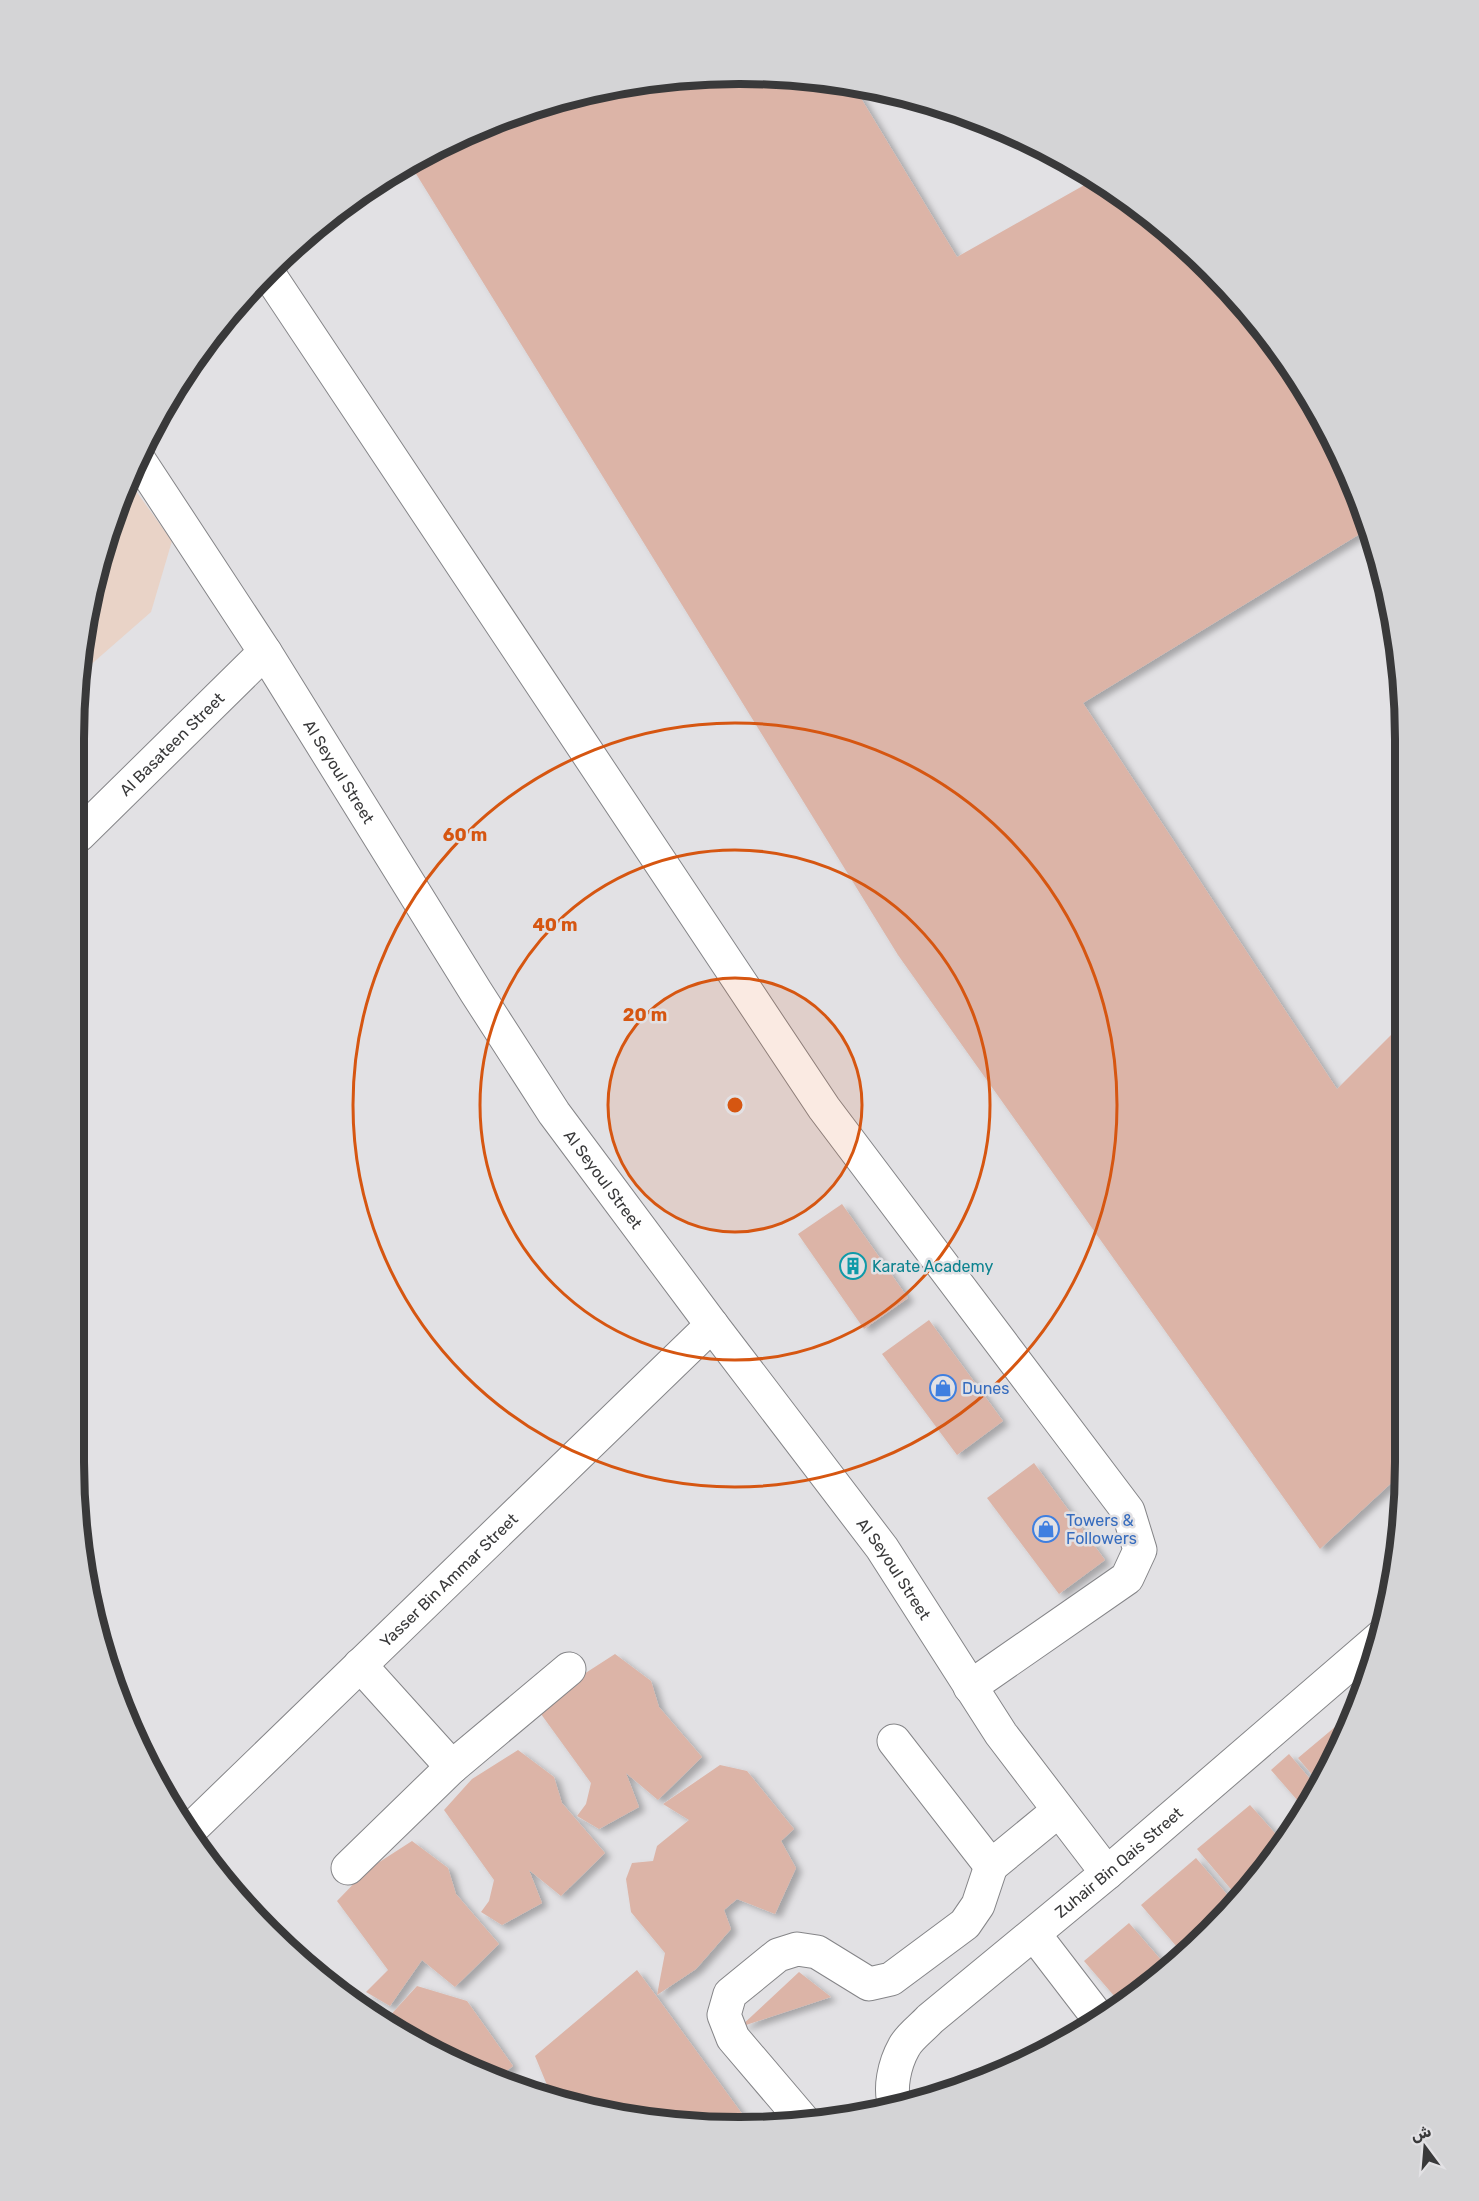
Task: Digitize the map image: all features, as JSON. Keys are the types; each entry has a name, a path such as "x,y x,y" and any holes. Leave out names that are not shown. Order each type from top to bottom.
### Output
{"street":[{"path":"272,280 824,1108 1128,1511 1140,1550 1126,1578 970,1687"},
{"name":"Al Seyoul Street","path":"144,468 265,652 476,992 554,1113 882,1548 1001,1734 1107,1873"},
{"name":"Al Basateen Street","path":"84,830 265,652"},
{"name":"Yasser Bin Ammar Street","path":"194,1826 712,1325"},
{"name":"Zuhair Bin Qais Street","path":"893,2098 893,2077 904,2046 930,2019 1107,1873 1367,1649"},
{"path":"360,1665 452,1767"},
{"path":"348,1868 452,1767 569,1669"},
{"path":"894,1741 991,1866"},
{"path":"797,2114 734,2038 724,2015 730,1994 778,1955 797,1949 817,1952 869,1984 891,1979 965,1924 978,1905 991,1866 1058,1810"},
{"path":"1034,1934 1094,2013"}],"shaded area":[{"path":"134,489 172,541 151,612 89,667 106,570"}],"building":[{"path":"740,84 782,85 860,96 957,257 1087,184 1139,219 1203,276 1260,340 1285,375 1327,450 1361,533 1083,703 1337,1089 1395,1031 1395,1480 1320,1549 898,955 414,171 489,134 529,119 570,106 612,97 697,85"},
{"name":"Karate Academy","path":"842,1204 908,1298 864,1329 798,1234"},
{"name":"Dunes","path":"929,1320 1003,1421 957,1455 882,1354"},
{"name":"Towers & Followers","path":"1034,1463 1105,1560 1059,1594 987,1498"},
{"path":"615,1654 651,1681 659,1707 702,1757 658,1800 626,1773 639,1807 599,1829 577,1816 586,1804 591,1783 541,1714 570,1683"},
{"path":"1335,1727 1337,1729 1314,1777 1298,1758"},
{"path":"518,1750 554,1777 562,1803 605,1853 561,1896 529,1870 542,1903 502,1925 481,1912 489,1901 494,1880 444,1810 472,1779"},
{"path":"1289,1754 1311,1781 1298,1801 1271,1770"},
{"path":"720,1765 747,1771 794,1829 781,1841 796,1868 775,1914 737,1899 724,1910 731,1929 696,1969 657,1995 665,1953 631,1912 626,1879 632,1863 653,1861 657,1846 689,1820 663,1804"},
{"path":"1250,1805 1278,1836 1233,1892 1197,1849"},
{"path":"412,1841 448,1868 456,1894 499,1944 455,1987 422,1960 390,2006 366,1992 388,1970 337,1901 367,1870"},
{"path":"1196,1858 1229,1897 1178,1948 1141,1905"},
{"path":"1129,1923 1163,1962 1116,1998 1084,1961"},
{"path":"637,1970 744,2117 697,2116 654,2111 570,2095 548,2088 535,2056"},
{"path":"799,1972 831,1997 740,2027"},
{"path":"417,1986 467,2001 513,2066 504,2073 489,2067 450,2049 390,2016"}],"place":[{"name":"Karate Academy","path":"853,1266"},
{"name":"Dunes","path":"943,1388"},
{"name":"Towers & Followers","path":"1046,1529"}]}
